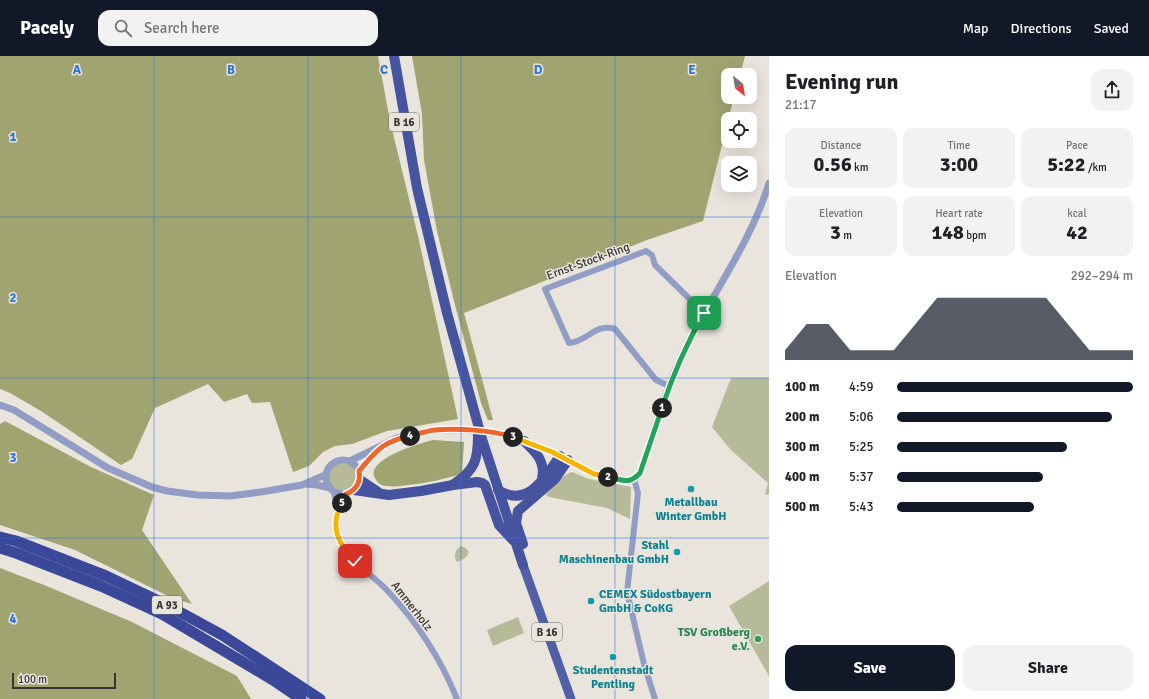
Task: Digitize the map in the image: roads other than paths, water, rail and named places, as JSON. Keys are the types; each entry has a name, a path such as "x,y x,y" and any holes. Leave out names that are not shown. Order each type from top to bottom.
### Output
{"highway":[{"name":"B 16","path":"394,56 417,188 448,313 477,423 523,565"},
{"path":"453,485 472,469 477,459 477,423"},
{"path":"524,440 538,454 542,461 544,473 542,481"},
{"path":"498,490 506,495 517,496 527,492 535,488 564,458"},
{"path":"523,565 526,552 516,523 518,511 555,479 564,458"},
{"path":"360,475 381,495"},
{"path":"350,492 381,495 421,492 453,485 477,482 482,483 485,485 499,525 515,541"},
{"name":"A 93","path":"0,537 16,541 106,576 167,605 222,635 320,699"},
{"name":"A 93","path":"0,548 101,586 162,614 273,680 300,699"}],"main road":[{"name":"B 16","path":"523,565 571,699"}],"street":[{"path":"350,461 397,438 434,430 463,430 494,433 524,440 564,458 594,474 628,481 634,479 640,473 669,386 686,346 740,252 767,195 769,183"},
{"name":"Ernst-Stock-Ring","path":"669,386 656,380 615,329 607,327 601,328 575,343 569,343 545,289 646,251 652,255 655,264 704,313"},
{"path":"0,405 14,410 108,468 152,487 198,495 230,496 303,484 325,475"},
{"path":"303,484 317,485 340,494 350,492 360,475 381,446"},
{"path":"332,490 326,480 325,475 327,469 334,461 345,459 354,463 360,475"},
{"path":"634,479 638,493 628,592 644,664 655,699"},
{"name":"Ammerholz","path":"332,490 337,512 336,532 341,544 347,552 384,587 404,609 432,650 457,699"},
{"name":"Ammerholz","path":"337,512 350,492"}],"place":[{"name":"Metallbau Winter GmbH","path":"691,489"},
{"name":"Stahl Maschinenbau GmbH","path":"677,552"},
{"name":"CEMEX Südostbayern GmbH & CoKG","path":"591,601"},
{"name":"TSV Großberg e.V.","path":"758,639"},
{"name":"Studentenstadt Pentling","path":"613,657"}]}
